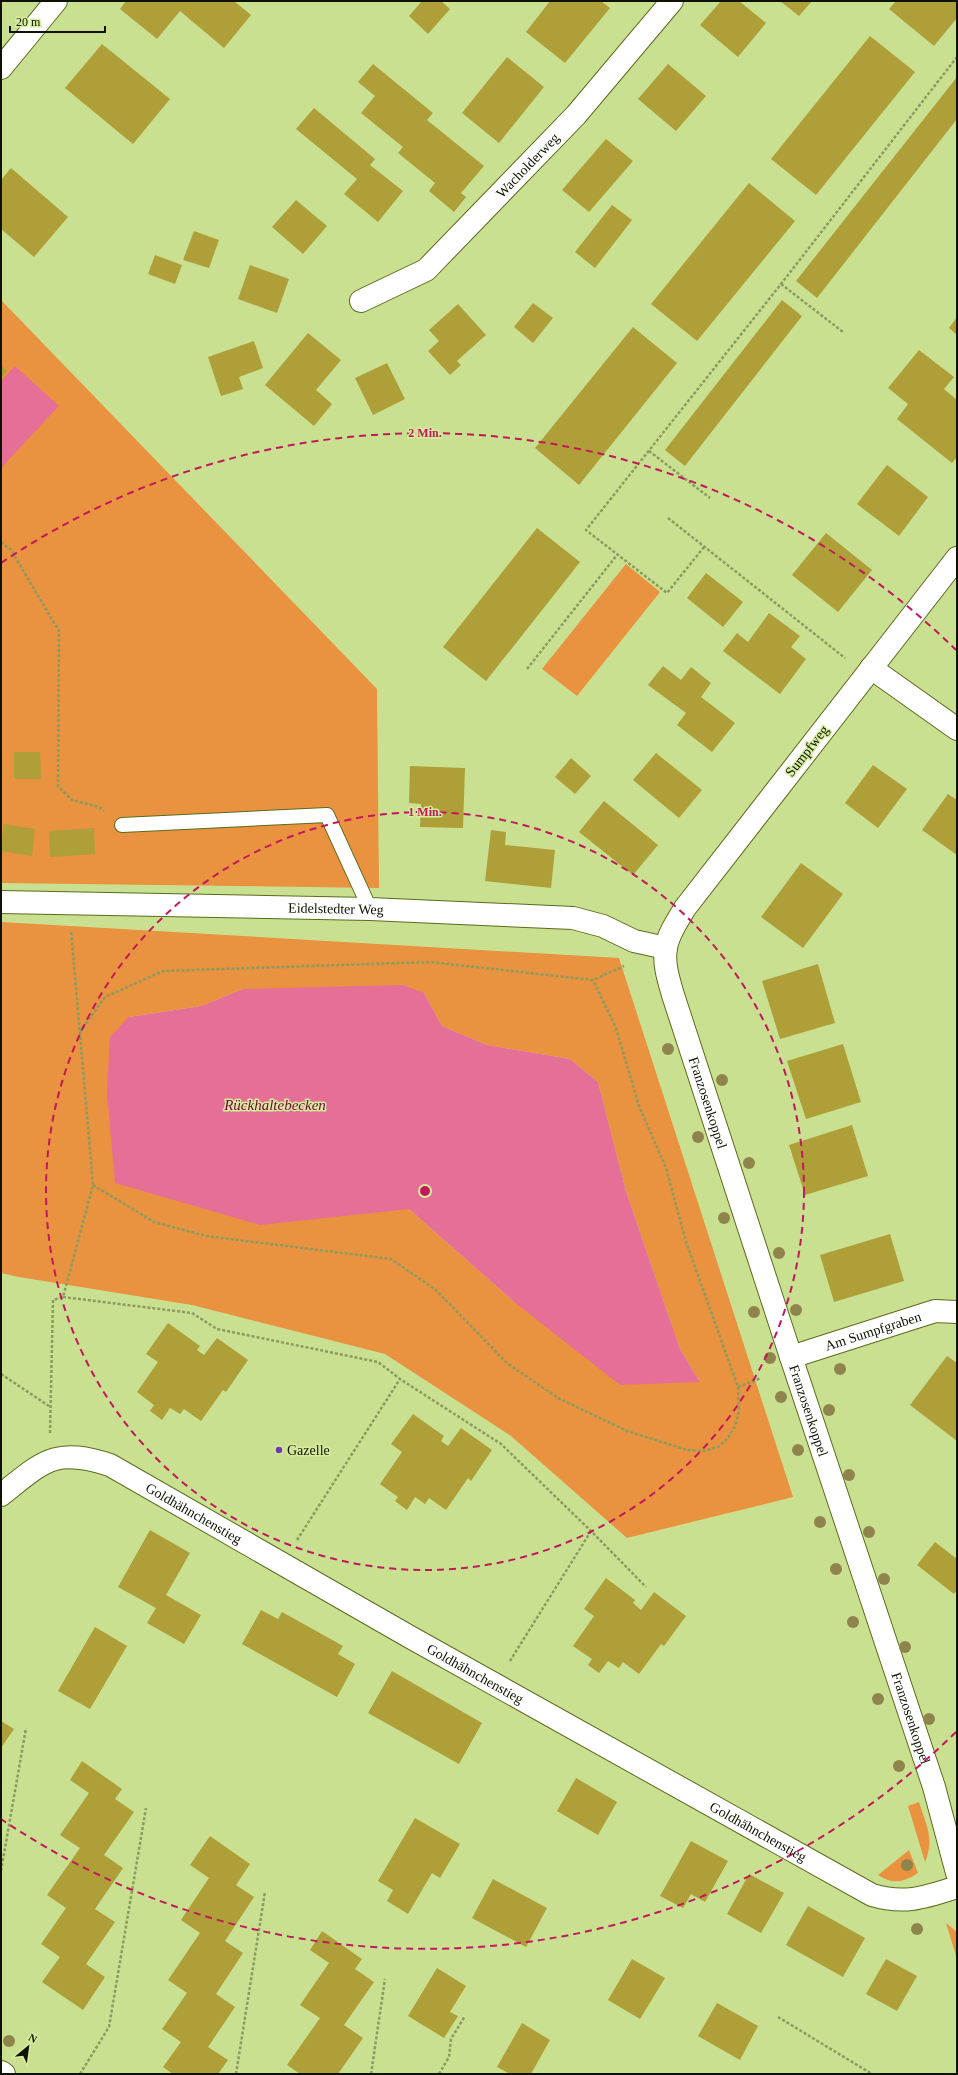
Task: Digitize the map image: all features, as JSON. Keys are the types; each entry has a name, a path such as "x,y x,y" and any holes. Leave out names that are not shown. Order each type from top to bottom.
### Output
{"street":[{"path":"1,68 56,1"},
{"name":"Wacholderweg","path":"361,301 426,270 576,115 664,4"},
{"name":"Sumpfweg","path":"666,948 673,928 685,908 957,558"},
{"path":"869,671 957,729"},
{"name":"Eidelstedter Weg","path":"1,902 370,909 573,918 603,926 634,941 666,948"},
{"name":"Franzosenkoppel","path":"666,948 668,976 673,996 934,1787 957,1873"},
{"name":"Am Sumpfgraben","path":"791,1357 936,1311 957,1312"},
{"name":"Goldhähnchenstieg","path":"1,1495 34,1469 50,1459 69,1456 88,1458 110,1465 410,1637 872,1895 892,1901 931,1896 957,1887"}],"lane":[{"path":"122,825 327,815 370,909"}],"path":[{"path":"704,547 667,593 586,530 956,61 957,57"},
{"path":"780,284 843,332"},
{"path":"649,451 710,498"},
{"path":"668,518 704,547 869,671"},
{"path":"1,542 11,550 59,631 58,786 72,800 99,807 122,825"},
{"path":"527,669 617,555"},
{"path":"63,1297 92,1185 69,903"},
{"path":"80,1032 105,997 163,971 430,962 593,980 616,1028 639,1106 666,1168 686,1242 738,1387 739,1411 737,1419 728,1438 718,1447 704,1451 687,1450 627,1431 558,1398 507,1363 436,1290 391,1258 206,1236 154,1222 92,1185"},
{"path":"50,1439 49,1407 53,1300 63,1297 192,1313 217,1329 378,1362 400,1379 501,1444 591,1531 646,1587"},
{"path":"1,1374 49,1407"},
{"path":"738,1387 761,1378"},
{"path":"297,1540 400,1379"},
{"path":"496,1684 591,1531"},
{"path":"1,1871 26,1728"},
{"path":"80,2074 109,2027 146,1808"},
{"path":"236,2074 265,1892"},
{"path":"371,2074 385,1979"},
{"path":"439,2074 449,2057 451,2039 465,2016"},
{"path":"778,2017 872,2074"}],"shaded area":[{"path":"1,300 377,689 379,888 1,883"},
{"path":"626,564 660,592 577,696 542,669"},
{"path":"1,922 619,958 793,1497 627,1538 511,1436 385,1354 192,1305 1,1273","holes":["243,989 424,993 442,1026 487,1045 570,1059 598,1082 626,1191 680,1349 700,1382 513,1301 409,1209 129,1017 201,1006"]},
{"path":"919,1802 927,1825 929,1839 928,1854 925,1862 908,1806"},
{"path":"909,1850 918,1873 908,1879 898,1881 889,1880 878,1875"},
{"path":"946,1923 957,1932 957,1959"}],"water":[{"path":"15,366 59,406 1,468 1,381"},
{"name":"Rückhaltebecken","path":"403,985 424,993 442,1026 487,1045 570,1059 598,1082 626,1191 680,1349 700,1382 620,1385 513,1301 409,1209 260,1225 115,1183 107,1093 110,1037 129,1017 201,1006 243,989"}],"building":[{"path":"126,1 234,1 251,15 224,48 180,11 157,39 120,9"},
{"path":"422,1 441,1 450,9 428,34 409,16"},
{"path":"550,1 601,1 610,8 565,63 526,32"},
{"path":"721,1 739,1 766,23 738,57 700,25"},
{"path":"780,1 812,1 799,16"},
{"path":"896,1 957,1 957,18 934,46 889,9"},
{"path":"870,36 915,72 816,195 771,159"},
{"path":"102,44 170,99 133,144 65,88"},
{"path":"507,57 544,87 499,143 462,113"},
{"path":"373,64 433,113 427,120 484,166 461,193 466,197 454,212 429,191 435,183 398,153 403,147 361,113 375,96 358,82"},
{"path":"668,64 706,96 676,131 638,99"},
{"path":"957,77 957,119 817,298 796,281"},
{"path":"314,108 375,159 370,165 403,191 378,222 344,194 357,179 296,129"},
{"path":"606,139 633,161 589,212 562,190"},
{"path":"11,168 68,217 34,257 1,229 1,180"},
{"path":"749,183 795,221 697,341 651,304"},
{"path":"296,200 327,226 303,254 272,227"},
{"path":"612,205 632,220 595,268 575,252"},
{"path":"194,231 219,240 209,268 183,260"},
{"path":"155,255 182,265 175,284 148,274"},
{"path":"250,265 289,279 277,313 238,299"},
{"path":"782,300 802,316 685,466 665,450"},
{"path":"533,303 553,318 533,343 514,327"},
{"path":"458,304 486,335 457,361 461,365 450,375 428,351 439,341 429,330"},
{"path":"957,317 957,335 949,328"},
{"path":"633,327 677,363 579,485 535,448"},
{"path":"308,333 341,360 316,390 332,404 314,426 265,385"},
{"path":"254,341 263,368 239,377 243,389 221,396 208,357"},
{"path":"919,350 954,377 944,389 957,400 957,457 952,463 897,419 908,404 888,388"},
{"path":"387,363 405,399 373,415 355,378"},
{"path":"1,365 7,371 1,378"},
{"path":"887,465 928,497 899,536 857,504"},
{"path":"537,528 580,562 486,681 443,647"},
{"path":"826,533 872,570 838,612 792,575"},
{"path":"706,573 743,602 723,627 687,598"},
{"path":"769,613 800,636 791,647 806,659 780,694 723,651 737,633 748,642"},
{"path":"663,666 681,680 691,667 711,683 701,697 735,723 712,752 677,725 686,713 648,685"},
{"path":"14,752 40,752 41,779 14,779"},
{"path":"656,753 702,790 679,818 633,780"},
{"path":"571,758 591,776 575,794 555,777"},
{"path":"873,765 907,789 878,828 845,803"},
{"path":"410,766 465,768 463,828 420,827 421,804 409,803"},
{"path":"948,794 957,800 957,855 922,830"},
{"path":"604,801 658,845 633,875 579,832"},
{"path":"4,824 35,829 32,856 1,851"},
{"path":"94,828 95,854 50,857 49,831"},
{"path":"491,830 506,832 505,845 555,850 551,888 485,881"},
{"path":"801,863 843,894 803,948 761,917"},
{"path":"818,964 835,1023 780,1039 762,981"},
{"path":"843,1044 861,1102 806,1119 787,1061"},
{"path":"852,1125 868,1176 805,1195 789,1145"},
{"path":"890,1234 904,1281 834,1302 820,1255"},
{"path":"168,1323 200,1346 197,1350 204,1355 217,1338 248,1360 226,1392 223,1390 201,1421 184,1409 180,1414 170,1408 162,1420 150,1411 154,1405 137,1392 158,1362 146,1354"},
{"path":"947,1356 957,1363 957,1441 910,1405"},
{"path":"413,1414 444,1436 441,1441 448,1446 461,1428 492,1450 471,1481 468,1478 446,1510 429,1498 425,1504 415,1497 407,1510 395,1501 398,1497 380,1484 402,1452 391,1444"},
{"path":"150,1530 190,1553 166,1595 201,1615 184,1644 147,1623 156,1608 118,1587"},
{"path":"935,1542 957,1559 957,1590 954,1594 917,1565"},
{"path":"606,1578 635,1600 633,1603 641,1610 654,1592 686,1616 664,1646 661,1644 639,1674 623,1662 619,1668 608,1661 599,1673 588,1665 592,1659 573,1646 594,1616 584,1609"},
{"path":"261,1610 278,1619 282,1612 343,1646 338,1654 355,1664 337,1697 242,1644"},
{"path":"95,1627 127,1646 90,1709 58,1691"},
{"path":"392,1671 482,1723 459,1764 368,1713"},
{"path":"1,1721 14,1729 1,1748"},
{"path":"82,1761 122,1789 115,1799 134,1812 104,1855 123,1868 95,1909 115,1922 86,1964 105,1977 83,2010 42,1982 60,1957 41,1944 66,1908 47,1895 80,1848 60,1835 89,1793 70,1780"},
{"path":"576,1778 617,1802 598,1835 557,1811"},
{"path":"415,1818 460,1844 440,1878 432,1873 408,1914 387,1901 393,1890 378,1881"},
{"path":"210,1836 250,1864 236,1885 254,1897 225,1941 243,1953 216,1994 235,2007 208,2047 228,2060 218,2074 173,2074 163,2067 181,2042 162,2029 187,1993 168,1980 200,1933 181,1920 209,1878 190,1865"},
{"path":"691,1841 728,1861 705,1902 691,1894 683,1908 660,1896"},
{"path":"749,1874 784,1893 761,1933 727,1914"},
{"path":"493,1879 547,1908 526,1947 472,1918"},
{"path":"808,1906 865,1938 843,1977 786,1945"},
{"path":"322,1931 362,1959 355,1969 374,1982 344,2025 363,2038 338,2074 300,2074 287,2065 320,2018 300,2005 329,1963 310,1950"},
{"path":"632,1959 665,1978 640,2019 608,2000"},
{"path":"886,1959 917,1976 897,2011 866,1994"},
{"path":"437,1968 466,1986 450,2012 458,2016 444,2038 408,2016"},
{"path":"717,2003 758,2026 740,2060 698,2036"},
{"path":"522,2023 550,2040 531,2074 510,2074 497,2067"}],"place":[{"name":"Gazelle","path":"279,1450"}]}
